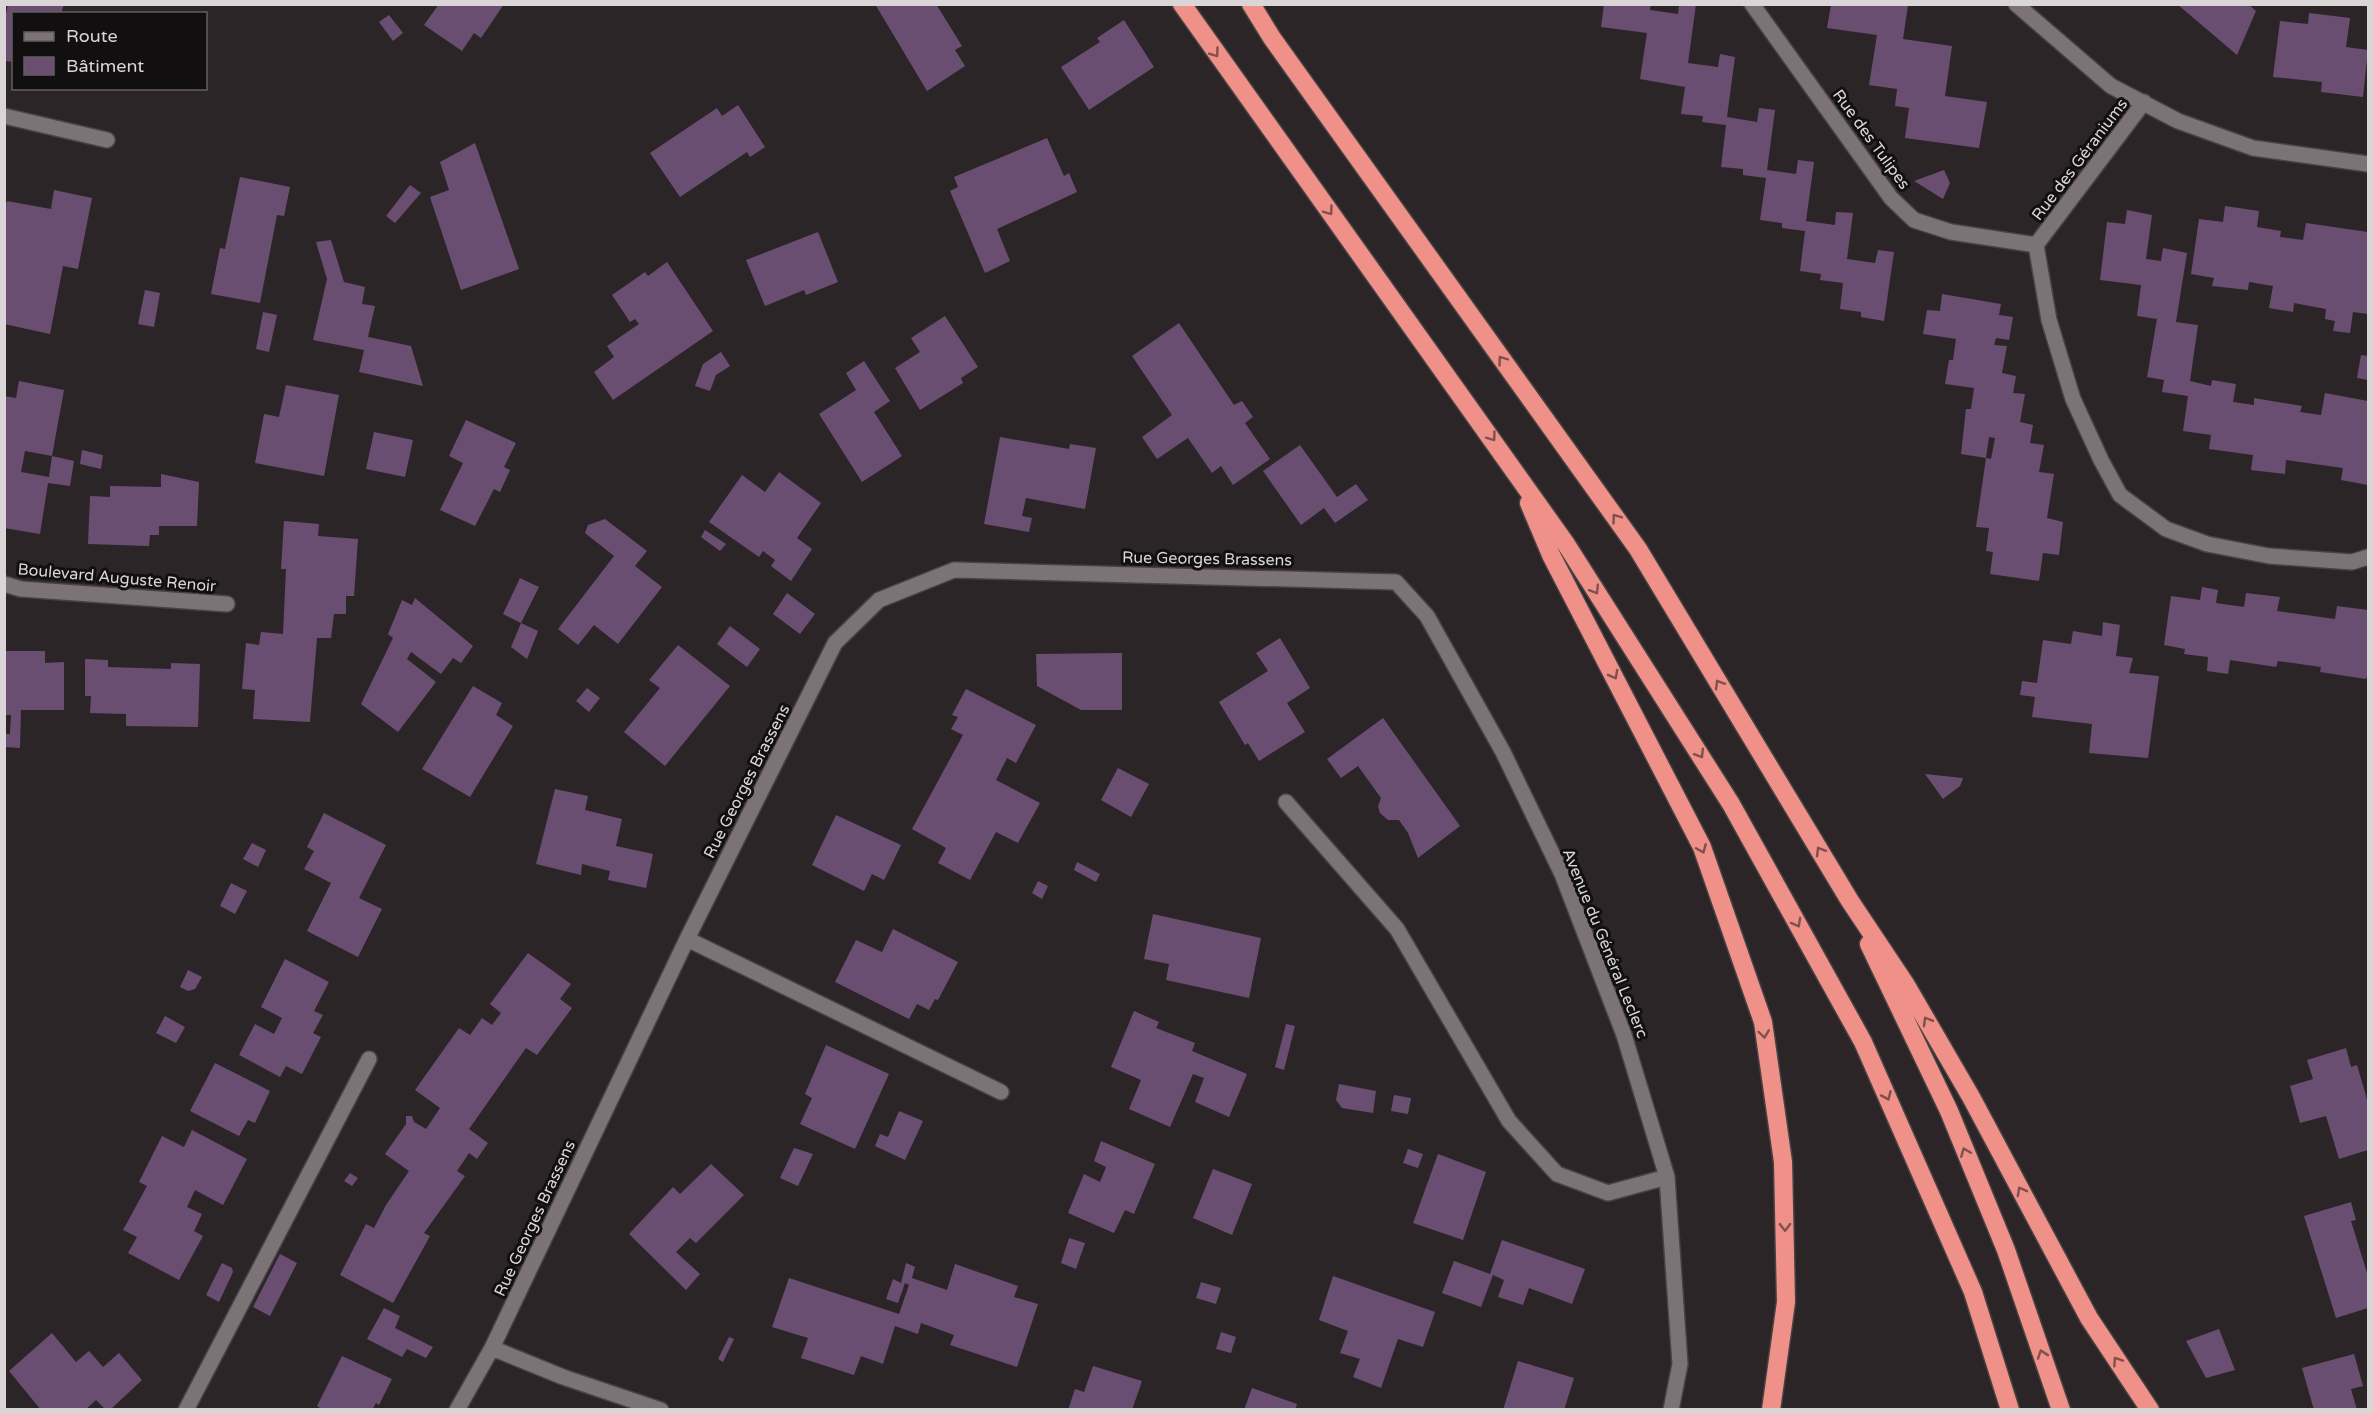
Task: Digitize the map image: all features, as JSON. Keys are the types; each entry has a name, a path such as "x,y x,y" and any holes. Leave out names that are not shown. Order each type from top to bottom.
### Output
{"highway":[{"path":"1182,4 1516,471 1566,544 1731,804 1863,1042 1973,1292 2010,1410"},
{"path":"1251,4 1272,38 1638,549 1850,901 1906,985 1971,1097 2089,1318 2150,1410"},
{"path":"1516,471 1551,555 1702,847 1762,1022 1784,1173 1786,1302 1771,1410"},
{"path":"1850,901 1888,989 1948,1111 2006,1250 2061,1410"}],"street":[{"name":"Rue des Tulipes","path":"1752,4 1891,198 1914,220 1951,232 2036,245"},
{"path":"2016,4 2111,86 2178,121 2253,148 2368,164"},
{"name":"Rue des Géraniums","path":"2144,102 2036,245 2049,320 2073,399 2101,460 2120,495 2166,529 2207,544 2269,556 2352,562 2368,557"},
{"path":"4,117 107,140"},
{"name":"Rue Georges Brassens","path":"457,1410 492,1348 687,939 835,643 879,600 954,570 1340,579"},
{"name":"Avenue du Général Leclerc","path":"1340,579 1396,582 1427,616 1503,752 1562,874 1620,1024 1667,1177 1680,1364 1671,1410"},
{"name":"Boulevard Auguste Renoir","path":"4,584 21,589 227,604"},
{"path":"1286,802 1397,929 1509,1121 1557,1174 1608,1193 1667,1177"},
{"path":"687,939 1001,1092"},
{"path":"186,1410 369,1059"},
{"path":"492,1348 563,1377 661,1410"}],"building":[{"path":"8,4 64,4 62,12 12,12 12,62 4,61 4,23"},
{"path":"439,4 504,4 481,38 474,33 462,51 424,25"},
{"path":"875,4 936,4 962,46 955,50 965,66 927,91"},
{"path":"1604,4 1651,4 1650,10 1678,14 1679,4 1696,4 1688,63 1718,67 1720,54 1735,57 1727,117 1757,122 1759,108 1775,110 1767,170 1796,174 1798,160 1814,162 1806,221 1835,225 1836,212 1853,213 1847,259 1875,263 1878,250 1894,252 1884,321 1861,317 1861,312 1840,309 1843,283 1820,280 1821,274 1800,271 1805,231 1782,228 1782,223 1760,220 1766,178 1743,175 1743,169 1721,167 1726,125 1702,122 1703,116 1681,114 1685,87 1640,79 1647,33 1601,27"},
{"path":"2177,4 2248,4 2256,11 2237,55"},
{"path":"1831,5 1908,5 1903,39 1952,46 1945,96 1987,102 1979,148 1905,138 1909,108 1895,106 1897,89 1869,85 1877,35 1827,28"},
{"path":"2309,13 2350,18 2346,47 2368,50 2363,97 2321,92 2322,82 2273,77 2280,21 2308,24"},
{"path":"389,15 403,33 393,41 379,22"},
{"path":"1124,20 1154,67 1089,110 1061,67 1100,42 1097,38"},
{"path":"738,105 765,147 750,157 747,152 680,197 650,153 717,108 722,116"},
{"path":"1047,138 1064,176 1069,173 1077,192 997,229 1010,261 985,273 950,191 958,187 954,177"},
{"path":"475,143 519,269 461,290 430,197 449,190 440,162"},
{"path":"1944,170 1950,183 1943,199 1914,181"},
{"path":"240,177 290,187 284,216 277,215 260,303 211,294 220,248 225,249"},
{"path":"410,185 421,193 395,223 386,216"},
{"path":"54,190 92,198 78,269 63,266 50,334 4,324 4,211 7,201 51,209"},
{"path":"2225,206 2259,211 2257,227 2281,231 2280,237 2303,240 2306,223 2368,232 2368,314 2353,312 2350,333 2333,331 2335,321 2325,319 2326,309 2294,303 2293,312 2269,308 2273,286 2249,282 2248,290 2212,286 2214,278 2191,274 2199,219 2223,222"},
{"path":"2127,210 2152,215 2146,259 2161,261 2163,248 2187,253 2176,322 2198,325 2190,381 2211,386 2212,380 2236,384 2233,402 2254,405 2254,398 2302,406 2300,412 2321,415 2325,393 2368,401 2368,485 2341,480 2343,468 2286,460 2285,474 2251,470 2253,455 2209,449 2211,435 2183,431 2188,396 2162,392 2164,380 2147,377 2157,319 2137,316 2141,285 2100,280 2107,222 2125,224"},
{"path":"818,232 838,282 806,295 804,290 765,306 746,260"},
{"path":"331,240 344,282 365,287 362,304 375,306 368,337 411,346 423,386 359,372 364,350 313,340 327,279 316,242"},
{"path":"667,262 713,331 613,400 594,372 614,357 607,346 639,324 635,319 630,322 612,295 645,272 648,276"},
{"path":"145,290 160,293 154,327 138,324"},
{"path":"1942,294 2001,304 1999,315 2013,317 2009,340 1996,338 1994,345 2007,346 2002,373 2016,376 2013,393 2025,394 2020,422 2033,425 2030,443 2044,445 2039,472 2054,474 2047,518 2063,522 2059,555 2043,553 2039,581 1990,574 1993,552 1986,551 1989,528 1976,527 1986,458 1961,454 1966,409 1971,409 1974,388 1945,384 1949,360 1953,360 1956,339 1923,334 1927,310 1940,311","holes":["1989,437 1995,438 1991,459 1986,458"]},
{"path":"263,312 277,315 269,352 256,349"},
{"path":"945,316 978,367 961,378 963,383 920,410 895,368 920,352 911,338"},
{"path":"1179,323 1234,405 1242,401 1253,417 1245,423 1270,459 1233,485 1221,466 1212,473 1188,438 1157,459 1142,437 1172,415 1132,356"},
{"path":"721,352 730,366 716,375 710,391 695,386 703,364"},
{"path":"2361,355 2368,356 2368,380 2357,378"},
{"path":"864,361 890,401 874,412 902,456 862,482 819,414 856,390 846,373"},
{"path":"19,381 64,390 52,456 74,461 70,486 48,483 40,534 4,528 4,396 16,398","holes":["25,451 52,456 49,477 21,472"]},
{"path":"286,385 339,395 324,476 255,463 264,414 279,417"},
{"path":"466,420 516,443 504,467 510,470 500,492 494,489 475,526 440,510 463,463 449,456"},
{"path":"374,432 413,440 405,477 366,469"},
{"path":"1000,437 1069,449 1070,444 1096,448 1085,509 1026,498 1022,516 1032,518 1029,532 984,524"},
{"path":"1300,445 1337,497 1356,484 1368,500 1335,523 1324,508 1301,525 1263,471"},
{"path":"82,450 103,455 101,469 80,464"},
{"path":"779,472 821,503 797,538 812,549 791,581 771,566 775,560 763,551 759,557 709,522 742,475 765,492"},
{"path":"161,474 199,482 197,526 159,526 159,535 150,535 149,546 88,544 90,496 110,497 110,486 161,487"},
{"path":"605,519 647,551 635,566 662,587 618,644 594,625 578,645 558,629 614,556 585,533 588,525"},
{"path":"284,521 319,524 318,536 358,539 354,596 346,596 346,614 334,614 331,638 317,638 310,722 253,719 255,690 242,689 246,643 259,645 261,632 283,634 286,569 281,569"},
{"path":"705,530 726,544 720,551 701,537"},
{"path":"520,578 539,587 521,623 503,614"},
{"path":"2202,587 2218,590 2216,603 2244,607 2246,593 2280,597 2277,611 2335,619 2337,606 2368,610 2368,674 2366,679 2320,672 2321,667 2278,661 2276,667 2230,660 2228,674 2207,671 2208,657 2184,654 2185,649 2164,645 2171,596 2200,600"},
{"path":"787,593 815,614 800,634 773,614"},
{"path":"415,598 473,646 461,663 453,658 441,674 411,652 407,659 436,682 398,732 361,704 393,638 388,634 402,600 412,605"},
{"path":"2103,622 2120,625 2116,656 2133,658 2129,673 2159,676 2148,758 2089,753 2092,724 2032,717 2035,697 2020,695 2022,681 2037,683 2043,640 2071,644 2073,631 2102,636"},
{"path":"521,623 538,631 527,659 511,647"},
{"path":"730,626 760,649 747,667 717,644"},
{"path":"1280,638 1310,688 1287,703 1305,732 1259,761 1248,743 1245,745 1219,702 1268,671 1256,653"},
{"path":"678,645 730,686 665,766 624,732 660,688 649,680"},
{"path":"4,651 45,651 45,663 64,662 64,710 21,710 20,748 5,747 5,734 10,734 11,715 4,715"},
{"path":"1122,653 1122,710 1081,710 1037,686 1036,654"},
{"path":"85,659 108,660 108,667 171,669 171,663 200,664 198,727 126,726 126,714 90,713 91,696 85,696"},
{"path":"473,686 502,703 496,715 513,726 470,797 422,769"},
{"path":"587,688 600,698 589,712 576,701"},
{"path":"966,689 1036,725 1016,763 1007,758 996,780 1040,803 1018,843 996,832 970,880 938,863 946,848 912,829 963,735 951,729 958,717 952,715"},
{"path":"1383,718 1460,826 1418,858 1408,833 1399,820 1388,820 1380,813 1378,806 1381,798 1358,766 1341,778 1327,759"},
{"path":"1118,768 1149,784 1131,817 1101,800"},
{"path":"1925,774 1963,778 1960,786 1943,799"},
{"path":"555,789 588,796 585,810 622,819 616,846 653,854 646,888 608,880 610,871 582,864 581,875 536,864"},
{"path":"324,813 386,845 359,898 382,909 358,957 307,931 331,883 304,869 314,851 307,847"},
{"path":"836,815 901,845 884,880 872,874 864,891 812,865"},
{"path":"252,843 266,850 258,867 243,859"},
{"path":"1077,862 1100,874 1096,882 1074,870"},
{"path":"1038,881 1048,886 1042,899 1032,893"},
{"path":"231,883 247,891 235,914 220,906"},
{"path":"1153,914 1261,938 1249,998 1166,980 1169,964 1144,959"},
{"path":"893,929 958,962 938,1000 935,999 929,1010 917,1004 909,1019 835,982 856,940 882,952"},
{"path":"528,953 571,984 560,999 572,1008 537,1055 526,1048 469,1129 488,1143 477,1159 469,1153 457,1171 465,1176 424,1233 430,1236 393,1303 340,1275 366,1224 374,1228 386,1205 409,1171 385,1154 406,1124 406,1116 412,1116 414,1122 426,1129 440,1108 415,1090 459,1028 470,1035 482,1018 492,1025 501,1013 490,1004"},
{"path":"285,959 329,982 314,1011 323,1015 313,1033 321,1037 302,1074 286,1066 280,1077 239,1055 255,1024 274,1034 282,1018 261,1007"},
{"path":"188,970 202,977 195,989 188,991 180,987"},
{"path":"1134,1011 1159,1022 1156,1028 1195,1043 1192,1051 1247,1074 1229,1117 1195,1102 1204,1078 1193,1074 1170,1127 1129,1109 1141,1080 1111,1067"},
{"path":"165,1016 185,1027 176,1043 156,1033"},
{"path":"1286,1024 1295,1026 1284,1070 1275,1067"},
{"path":"826,1045 889,1074 855,1149 800,1124 812,1098 805,1094"},
{"path":"2346,1048 2351,1067 2357,1065 2368,1103 2368,1150 2339,1159 2326,1116 2300,1123 2290,1086 2313,1079 2307,1060"},
{"path":"215,1063 270,1091 255,1123 248,1120 239,1136 190,1111"},
{"path":"1339,1084 1376,1091 1373,1113 1342,1108 1336,1100"},
{"path":"1394,1095 1411,1098 1408,1114 1391,1111"},
{"path":"899,1111 923,1121 905,1160 875,1146 880,1134 888,1137"},
{"path":"192,1130 247,1159 223,1205 195,1190 187,1207 202,1214 194,1231 203,1236 179,1280 128,1253 137,1237 123,1230 147,1186 139,1182 162,1136 184,1147"},
{"path":"1101,1141 1155,1164 1134,1214 1125,1210 1114,1233 1068,1213 1084,1174 1100,1182 1106,1167 1094,1161"},
{"path":"794,1148 813,1154 798,1186 780,1178"},
{"path":"1408,1149 1423,1154 1418,1168 1403,1163"},
{"path":"1438,1154 1486,1172 1463,1240 1413,1223"},
{"path":"711,1164 744,1195 696,1243 690,1238 676,1252 700,1274 686,1290 629,1234 673,1187 680,1194"},
{"path":"1213,1169 1252,1184 1232,1235 1193,1218"},
{"path":"350,1173 358,1178 352,1186 344,1181"},
{"path":"2351,1202 2356,1220 2351,1221 2368,1276 2368,1308 2336,1318 2304,1216"},
{"path":"1069,1238 1085,1243 1076,1269 1061,1263"},
{"path":"1502,1240 1585,1269 1572,1304 1529,1288 1523,1305 1498,1297 1504,1280 1493,1275 1481,1307 1442,1293 1454,1261 1490,1274"},
{"path":"280,1254 297,1263 270,1316 253,1307"},
{"path":"222,1263 232,1268 233,1272 219,1302 206,1295"},
{"path":"906,1263 915,1267 912,1278 947,1290 955,1264 1018,1286 1014,1297 1038,1304 1017,1367 950,1345 954,1335 921,1323 918,1334 895,1326 883,1364 861,1356 854,1375 801,1358 808,1338 772,1327 789,1278 899,1314 909,1285 905,1283 898,1303 886,1299 893,1279 901,1283"},
{"path":"1333,1276 1435,1312 1423,1347 1398,1339 1381,1388 1353,1377 1360,1359 1340,1353 1348,1331 1319,1320"},
{"path":"1201,1282 1221,1288 1216,1304 1196,1298"},
{"path":"384,1308 400,1316 395,1328 433,1347 426,1358 407,1349 402,1357 367,1339"},
{"path":"2219,1329 2235,1370 2206,1378 2186,1341"},
{"path":"1221,1332 1236,1337 1231,1353 1216,1349"},
{"path":"52,1333 76,1362 89,1351 103,1367 119,1353 142,1380 110,1410 106,1410 96,1400 85,1410 41,1410 9,1371"},
{"path":"729,1337 734,1339 723,1362 718,1359"},
{"path":"2354,1354 2363,1386 2351,1389 2357,1410 2314,1410 2302,1368"},
{"path":"342,1356 392,1379 379,1405 376,1403 372,1410 323,1410 317,1406"},
{"path":"1518,1361 1574,1378 1564,1410 1503,1410"},
{"path":"1093,1366 1142,1381 1132,1410 1068,1410 1075,1389 1084,1392"},
{"path":"1252,1388 1297,1404 1295,1410 1244,1410"}]}
